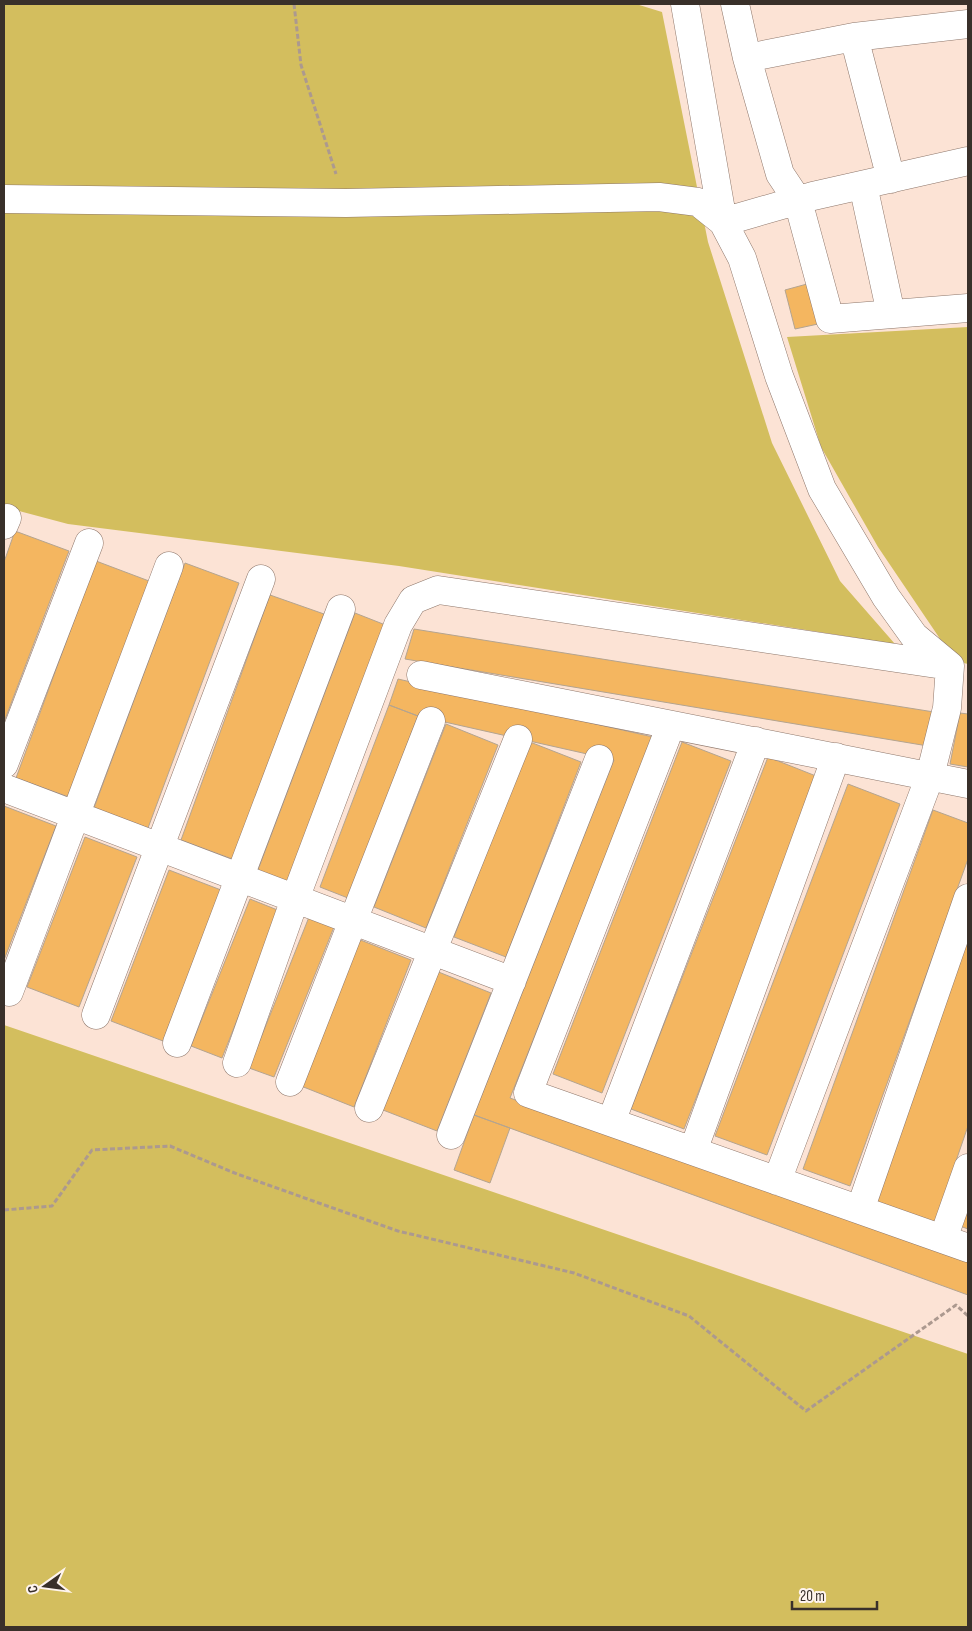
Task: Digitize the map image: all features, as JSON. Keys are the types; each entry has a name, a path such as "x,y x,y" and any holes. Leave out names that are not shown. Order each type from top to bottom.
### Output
{"street":[{"path":"685,4 723,222 742,258 779,376 822,489 886,597 914,636 959,669"},
{"path":"735,4 747,58 780,174 798,201 830,319 968,308"},
{"path":"747,58 854,38 968,24"},
{"path":"854,38 890,179"},
{"path":"723,222 863,185 968,162"},
{"path":"863,185 890,314"},
{"path":"4,199 346,204 659,197 698,202 723,222"},
{"path":"4,764 89,543"},
{"path":"9,992 169,566"},
{"path":"96,1015 261,579"},
{"path":"237,1063 295,898 398,625 413,600 438,590 959,669"},
{"path":"177,1043 341,609"},
{"path":"777,1180 930,776 959,669"},
{"path":"421,675 968,784"},
{"path":"290,1082 431,721"},
{"path":"671,725 528,1093 956,1243 968,1168"},
{"path":"369,1108 518,739"},
{"path":"611,1122 756,741"},
{"path":"693,1151 836,757"},
{"path":"451,1135 599,759"},
{"path":"4,788 512,980"},
{"path":"860,1210 968,898"}],"path":[{"path":"294,4 301,65 346,204"},
{"path":"4,1210 52,1206 92,1150 170,1146 237,1174 398,1231 574,1273 689,1316 806,1411 956,1305 968,1316"}],"shaded area":[{"path":"4,4 636,4 662,12 708,242 772,443 840,581 895,644 399,566 68,524 4,507"},
{"path":"968,327 968,664 955,661 878,547 821,447 787,337"},
{"path":"4,1025 968,1354 968,1627 4,1627"}],"building":[{"path":"807,284 818,324 795,329 785,290"},
{"path":"15,531 69,551 4,722 4,562"},
{"path":"96,561 149,581 69,797 16,778"},
{"path":"185,563 239,583 148,828 94,808"},
{"path":"270,595 324,614 235,860 181,840"},
{"path":"355,613 388,626 290,883 258,870"},
{"path":"414,629 934,712 928,746 405,659"},
{"path":"398,679 653,737 510,1098 968,1262 968,1295 474,1115 614,760 418,716 389,705"},
{"path":"389,705 418,716 348,898 320,887"},
{"path":"960,713 968,714 968,767 950,764"},
{"path":"446,724 498,745 426,928 374,907"},
{"path":"530,742 581,762 506,957 454,937"},
{"path":"682,742 731,761 602,1093 553,1074"},
{"path":"768,757 821,778 684,1129 631,1109"},
{"path":"848,784 900,804 767,1155 715,1136"},
{"path":"4,806 56,826 4,960"},
{"path":"933,810 968,823 968,859 850,1186 803,1169"},
{"path":"85,837 137,857 79,1007 27,987"},
{"path":"169,870 221,890 163,1041 111,1021"},
{"path":"250,899 280,911 222,1058 191,1046"},
{"path":"309,917 334,927 274,1077 249,1068"},
{"path":"968,936 968,1126 933,1228 874,1207"},
{"path":"358,939 411,960 354,1107 301,1086"},
{"path":"436,971 491,993 437,1131 383,1110"},
{"path":"474,1115 510,1128 490,1183 454,1170"},
{"path":"968,1203 968,1229 960,1226"}]}
